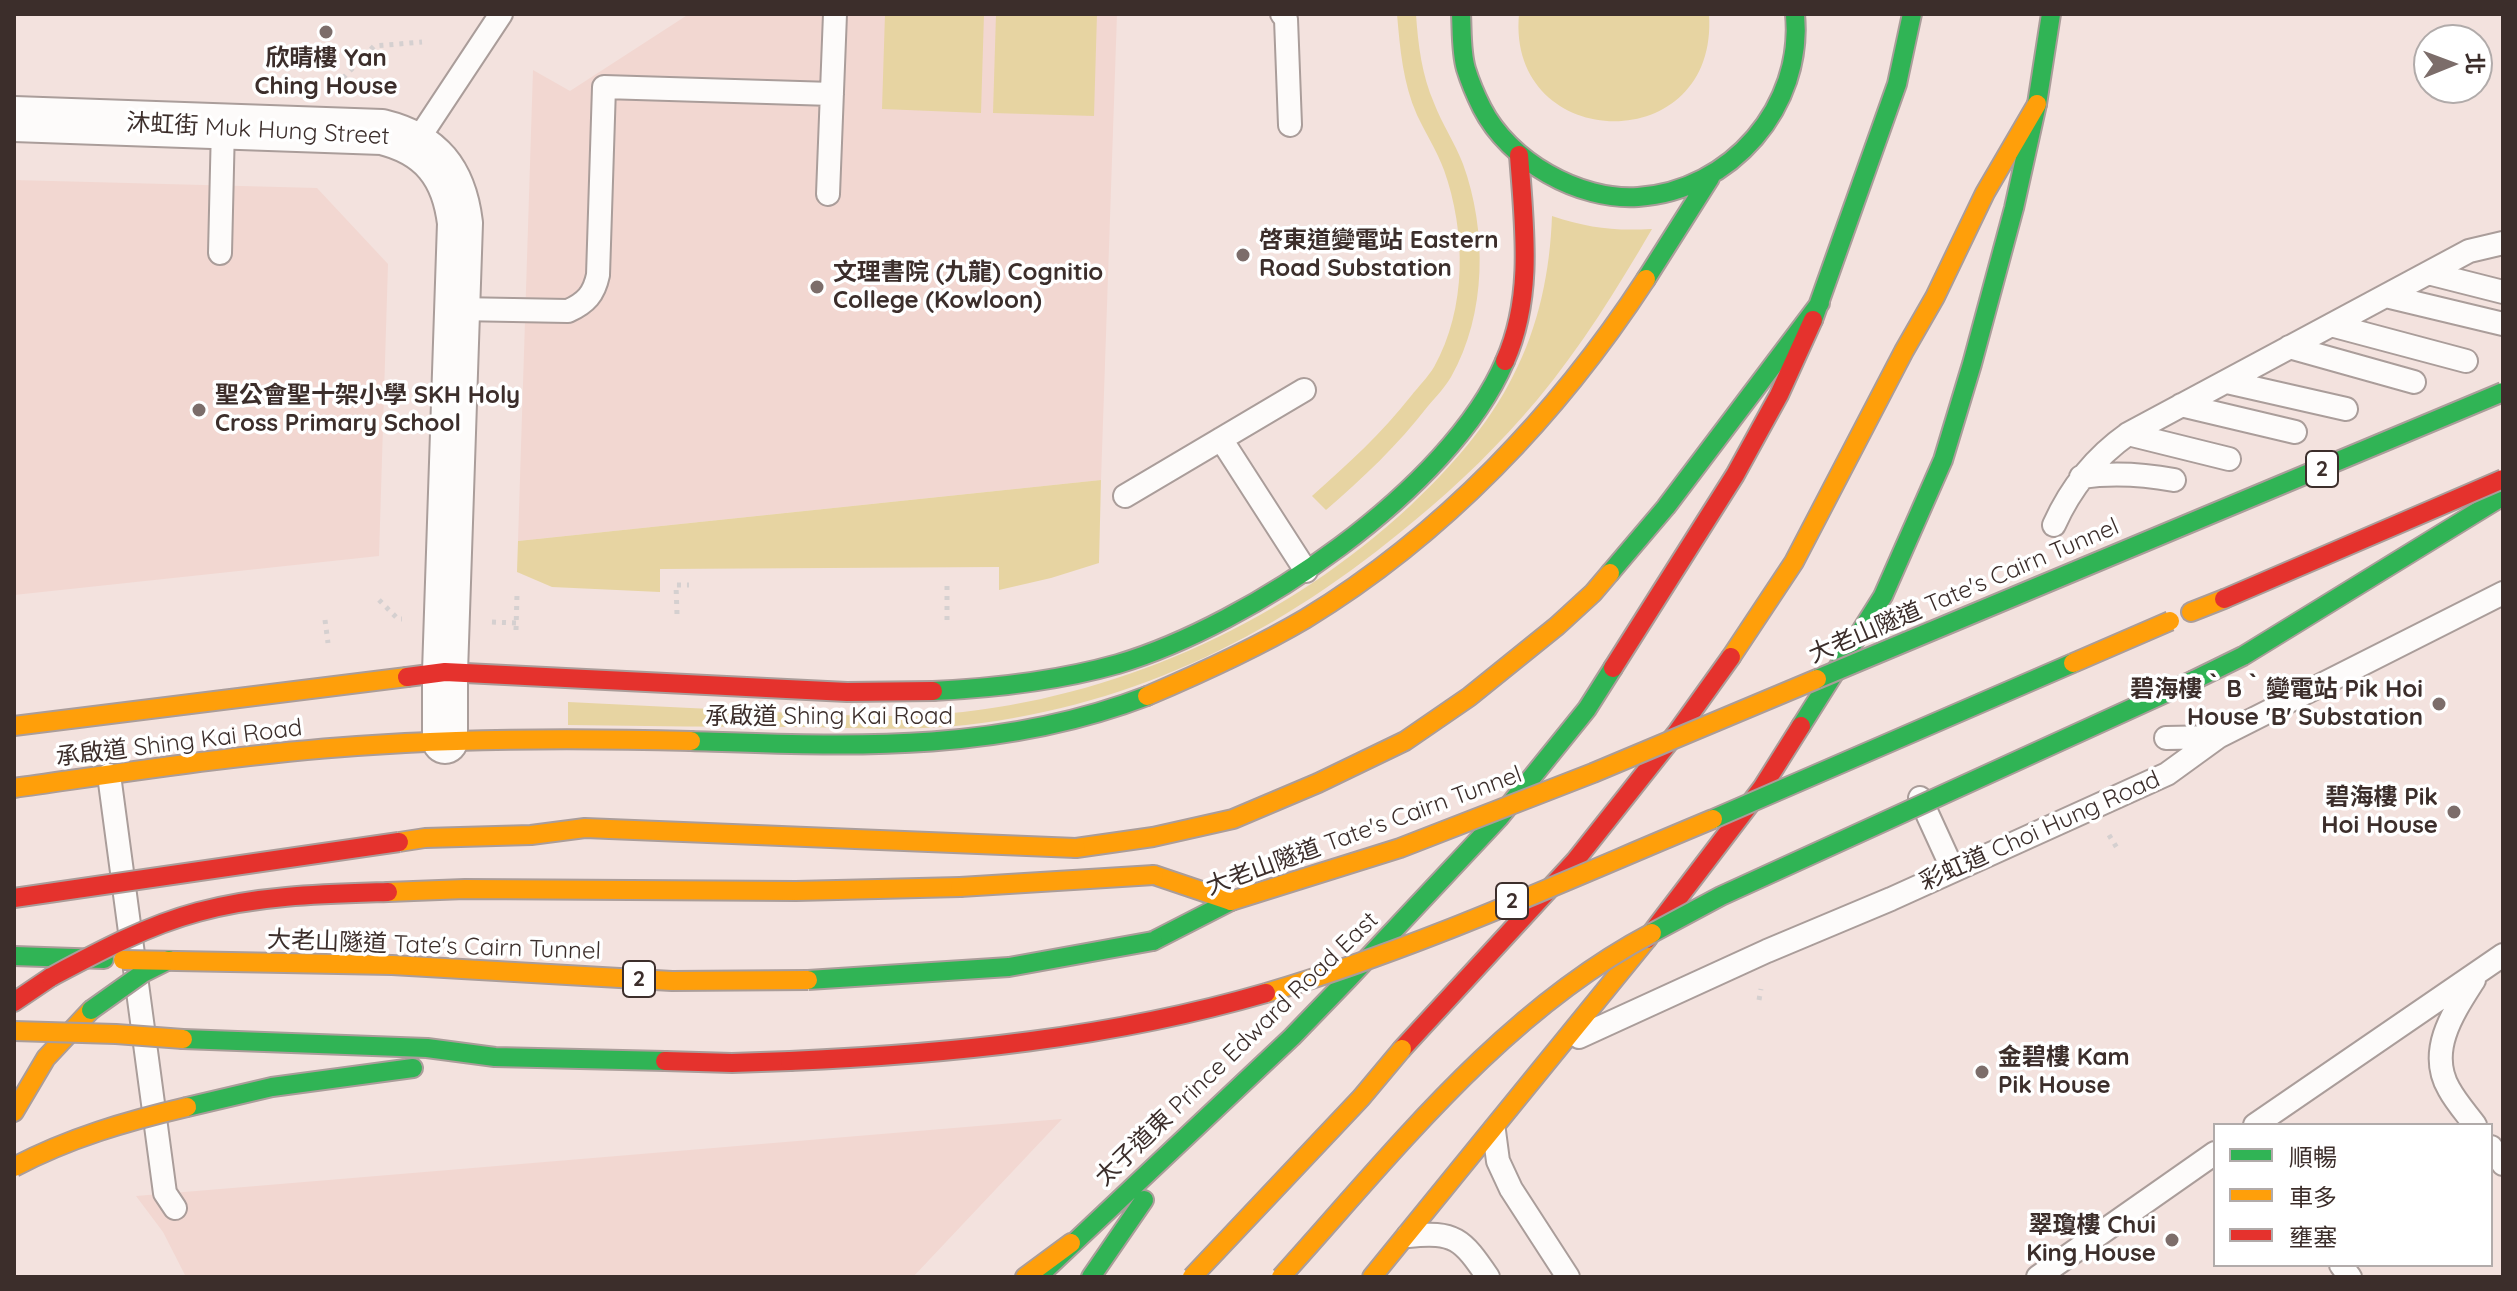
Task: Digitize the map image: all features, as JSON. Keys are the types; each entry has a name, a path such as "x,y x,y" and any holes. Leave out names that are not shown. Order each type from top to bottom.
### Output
{"main road":[{"path":"1461,14 1459,36 1464,70 1476,102 1495,131 1519,155 1553,179 1591,194 1631,199 1672,193 1710,178 1745,151 1773,116 1791,75 1797,30 1795,14"},
{"name":"太子道東 Prince Edward Road East","path":"1038,1277 1292,1037 1499,818 1587,709 1735,475 1779,395 1820,303 1897,84 1912,14"},
{"path":"1372,1277 1494,1131 1667,914 1762,788 1883,596 1943,460 1987,312 2037,104 2051,14"},
{"path":"1192,1277 1361,1098 1402,1049 1575,861 1678,731 1747,635 1794,562 1935,297 1985,193 2037,104"},
{"name":"承啟道 Shing Kai Road","path":"14,726 445,672 847,692 917,692 1016,685 1072,676 1128,660 1235,614 1335,552 1423,475 1462,433 1501,371 1523,304 1527,269 1519,155"},
{"name":"承啟道 Shing Kai Road","path":"14,788 294,751 445,741 563,739 836,745 968,740 1058,723 1120,705 1233,659 1307,617 1373,572 1455,505 1500,463 1559,398 1606,338 1710,178"},
{"path":"14,898 425,838 531,835 585,828 1076,848 1167,834 1233,819 1405,741 1469,697 1557,626 1593,593 1684,483 1820,303"},
{"name":"大老山隧道 Tate's Cairn Tunnel","path":"14,956 392,965 672,981 856,978 1009,967 1153,941 1231,901 1400,848 1593,773 2503,392"},
{"path":"2191,612 2503,479"},
{"path":"1281,1277 1407,1137 1496,1045 1619,950 1721,896 2243,656 2503,496"},
{"name":"2","path":"14,1031 427,1048 495,1057 732,1063 888,1058 981,1049 1159,1019 1254,996 1364,960 1713,820 2170,621"},
{"path":"14,1002 51,977 109,945 155,926 199,912 251,901 312,895 465,889 828,891 1007,885 1154,875 1231,901"},
{"path":"279,917 388,892"},
{"path":"14,1112 46,1058 91,1010 143,973 198,946"},
{"path":"14,1167 103,1128 272,1087 495,1057"},
{"path":"1091,1277 1197,1124"},
{"path":"1025,1277 1071,1243"}],"street":[{"name":"沐虹街 Muk Hung Street","path":"14,119 382,132 415,144 443,170 458,204 460,223 445,741"}],"lane":[{"path":"415,144 501,14"},
{"path":"828,194 835,14"},
{"path":"1282,14 1286,19 1290,125"},
{"path":"458,309 568,311 590,298 598,275 604,87 832,94"},
{"path":"220,253 223,126"},
{"path":"2054,525 2081,477 2106,450 2128,434 2469,251 2503,243"},
{"path":"2428,273 2503,292"},
{"path":"2386,296 2503,324"},
{"path":"2331,325 2466,361"},
{"path":"2289,347 2414,382"},
{"path":"2227,382 2346,409"},
{"path":"1125,496 1304,390"},
{"path":"2181,405 2295,432"},
{"path":"2128,434 2229,459"},
{"path":"1221,439 1306,571"},
{"path":"2081,477 2111,473 2174,480"},
{"name":"彩虹道 Choi Hung Road","path":"1564,1043 2167,774 2218,737 2503,593"},
{"path":"2166,738 2218,737"},
{"path":"109,775 165,1193 175,1208"},
{"path":"1919,796 1953,870"},
{"path":"2258,1123 2503,955"},
{"path":"2474,1123 2448,1088 2439,1055 2450,1019 2479,971"},
{"path":"1494,1131 1498,1161 1511,1189 1568,1277"},
{"path":"2038,1277 2213,1154"},
{"path":"1407,1236 1431,1234 1454,1238 1464,1245 1488,1277"}],"path":[{"path":"343,78 374,46 422,42"},
{"path":"947,584 947,620"},
{"path":"677,614 676,585 689,585"},
{"path":"2109,834 2117,848"}],"shaded area":[{"name":"文理書院 (九龍) Cognitio College (Kowloon)","path":"689,14 1117,14 1101,480 518,541 533,70 570,91"},
{"path":"885,14 984,14 981,113 882,109"},
{"path":"996,14 1097,14 1094,116 993,113"},
{"path":"1397,14 1416,14 1426,82 1463,164 1471,190 1479,244 1477,299 1463,352 1446,384 1392,448 1326,510 1312,496 1400,410 1429,374 1445,344 1457,295 1459,244 1451,194 1441,163 1408,91"},
{"path":"1519,14 1709,14 1703,62 1682,95 1650,115 1613,121 1576,114 1545,94 1524,60"},
{"name":"聖公會聖十架小學 SKH Holy Cross Primary School","path":"14,180 317,188 388,264 379,556 14,595"},
{"path":"1552,216 1601,228 1652,229 1569,359 1494,448 1431,507 1364,561 1260,629 1149,681 1030,715 966,725 886,729 568,725 568,702 891,716 963,712 1086,688 1203,644 1259,616 1363,547 1425,492 1480,429 1503,394 1530,338 1546,278"},
{"path":"1101,480 1099,563 999,590 999,567 660,569 660,592 552,587 517,572 518,541"},
{"path":"1062,1119 913,1277 186,1277 163,1232 136,1196"}],"traffic: fast":[{"path":"1461,14 1463,56 1469,79 1482,108 1509,145 1528,161 1570,185 1615,196 1638,197 1672,191 1703,179 1731,161 1755,138 1774,111 1787,81 1795,48 1795,14"},
{"path":"1813,320 1897,84 1912,14"},
{"path":"1801,726 1883,596 1943,460 2014,208 2037,104 2051,14"},
{"path":"1646,279 1710,178"},
{"path":"1610,573 1666,507 1820,303"},
{"path":"933,691 1027,683 1118,664 1170,645 1284,585 1340,546 1393,503 1440,457 1478,409 1505,361"},
{"path":"1817,679 2503,392"},
{"path":"2194,680 2243,656 2503,496"},
{"path":"1713,819 2073,663"},
{"path":"1045,1270 1292,1037 1349,978 1499,818 1587,709 1613,668"},
{"path":"1652,933 1721,896 2194,680"},
{"path":"691,741 864,744 978,737 1090,715 1147,696"},
{"path":"1153,941 1231,901"},
{"path":"808,980 1009,967 1153,941"},
{"path":"14,956 104,959"},
{"path":"91,1010 143,973 169,960"},
{"path":"183,1039 427,1048 495,1057 665,1061"},
{"path":"187,1107 272,1087 413,1068"},
{"path":"1091,1277 1144,1200"}],"traffic: slow":[{"path":"1731,657 1794,562 1935,297 1985,193 2037,104"},
{"path":"1147,696 1286,630 1356,586 1404,549 1450,510 1536,424 1612,329 1646,279"},
{"path":"1076,848 1153,837 1233,819 1405,741 1469,697 1557,626 1610,573"},
{"path":"2191,612 2224,599"},
{"path":"2073,663 2170,621"},
{"path":"14,726 407,677"},
{"path":"1231,901 1400,848 1593,773 1817,679"},
{"path":"14,788 228,759 357,746 524,739 691,741"},
{"path":"1266,993 1436,934 1713,819"},
{"path":"399,842 425,838 531,835 585,828 1076,848"},
{"path":"1154,875 1231,901"},
{"path":"960,887 1154,875"},
{"path":"388,892 465,889 796,891 960,887"},
{"path":"1281,1277 1408,1134 1498,1044 1546,1003 1598,965 1652,933"},
{"path":"1372,1277 1647,939"},
{"path":"123,960 392,965 672,981 808,980"},
{"path":"14,1112 46,1058 91,1010"},
{"path":"14,1031 183,1039"},
{"path":"1192,1277 1361,1098 1402,1049"},
{"path":"14,1167 99,1131 187,1107"},
{"path":"1025,1277 1071,1243"}],"traffic: jam":[{"path":"1505,361 1520,311 1525,260 1519,155"},
{"path":"1613,668 1735,475 1779,395 1813,320"},
{"path":"2224,599 2503,479"},
{"path":"1402,1049 1575,861 1678,731 1731,657"},
{"path":"407,677 445,672 847,692 933,691"},
{"path":"1647,939 1762,788 1801,726"},
{"path":"14,898 399,842"},
{"path":"51,977 141,932 221,906 268,899 388,892"},
{"path":"14,1002 51,977"},
{"path":"790,1061 910,1054 1030,1041 1149,1022 1266,993"},
{"path":"665,1061 790,1061"}],"place":[{"name":"欣晴樓 Yan Ching House","path":"326,32"},
{"name":"啓東道變電站 Eastern Road Substation","path":"1243,255"},
{"name":"文理書院 (九龍) Cognitio College (Kowloon)","path":"817,287"},
{"name":"聖公會聖十架小學 SKH Holy Cross Primary School","path":"199,410"},
{"name":"碧海樓‵B‵變電站 Pik Hoi House 'B' Substation","path":"2439,704"},
{"name":"碧海樓 Pik Hoi House","path":"2454,812"},
{"name":"金碧樓 Kam Pik House","path":"1982,1072"},
{"name":"翠瓊樓 Chui King House","path":"2172,1240"}]}
